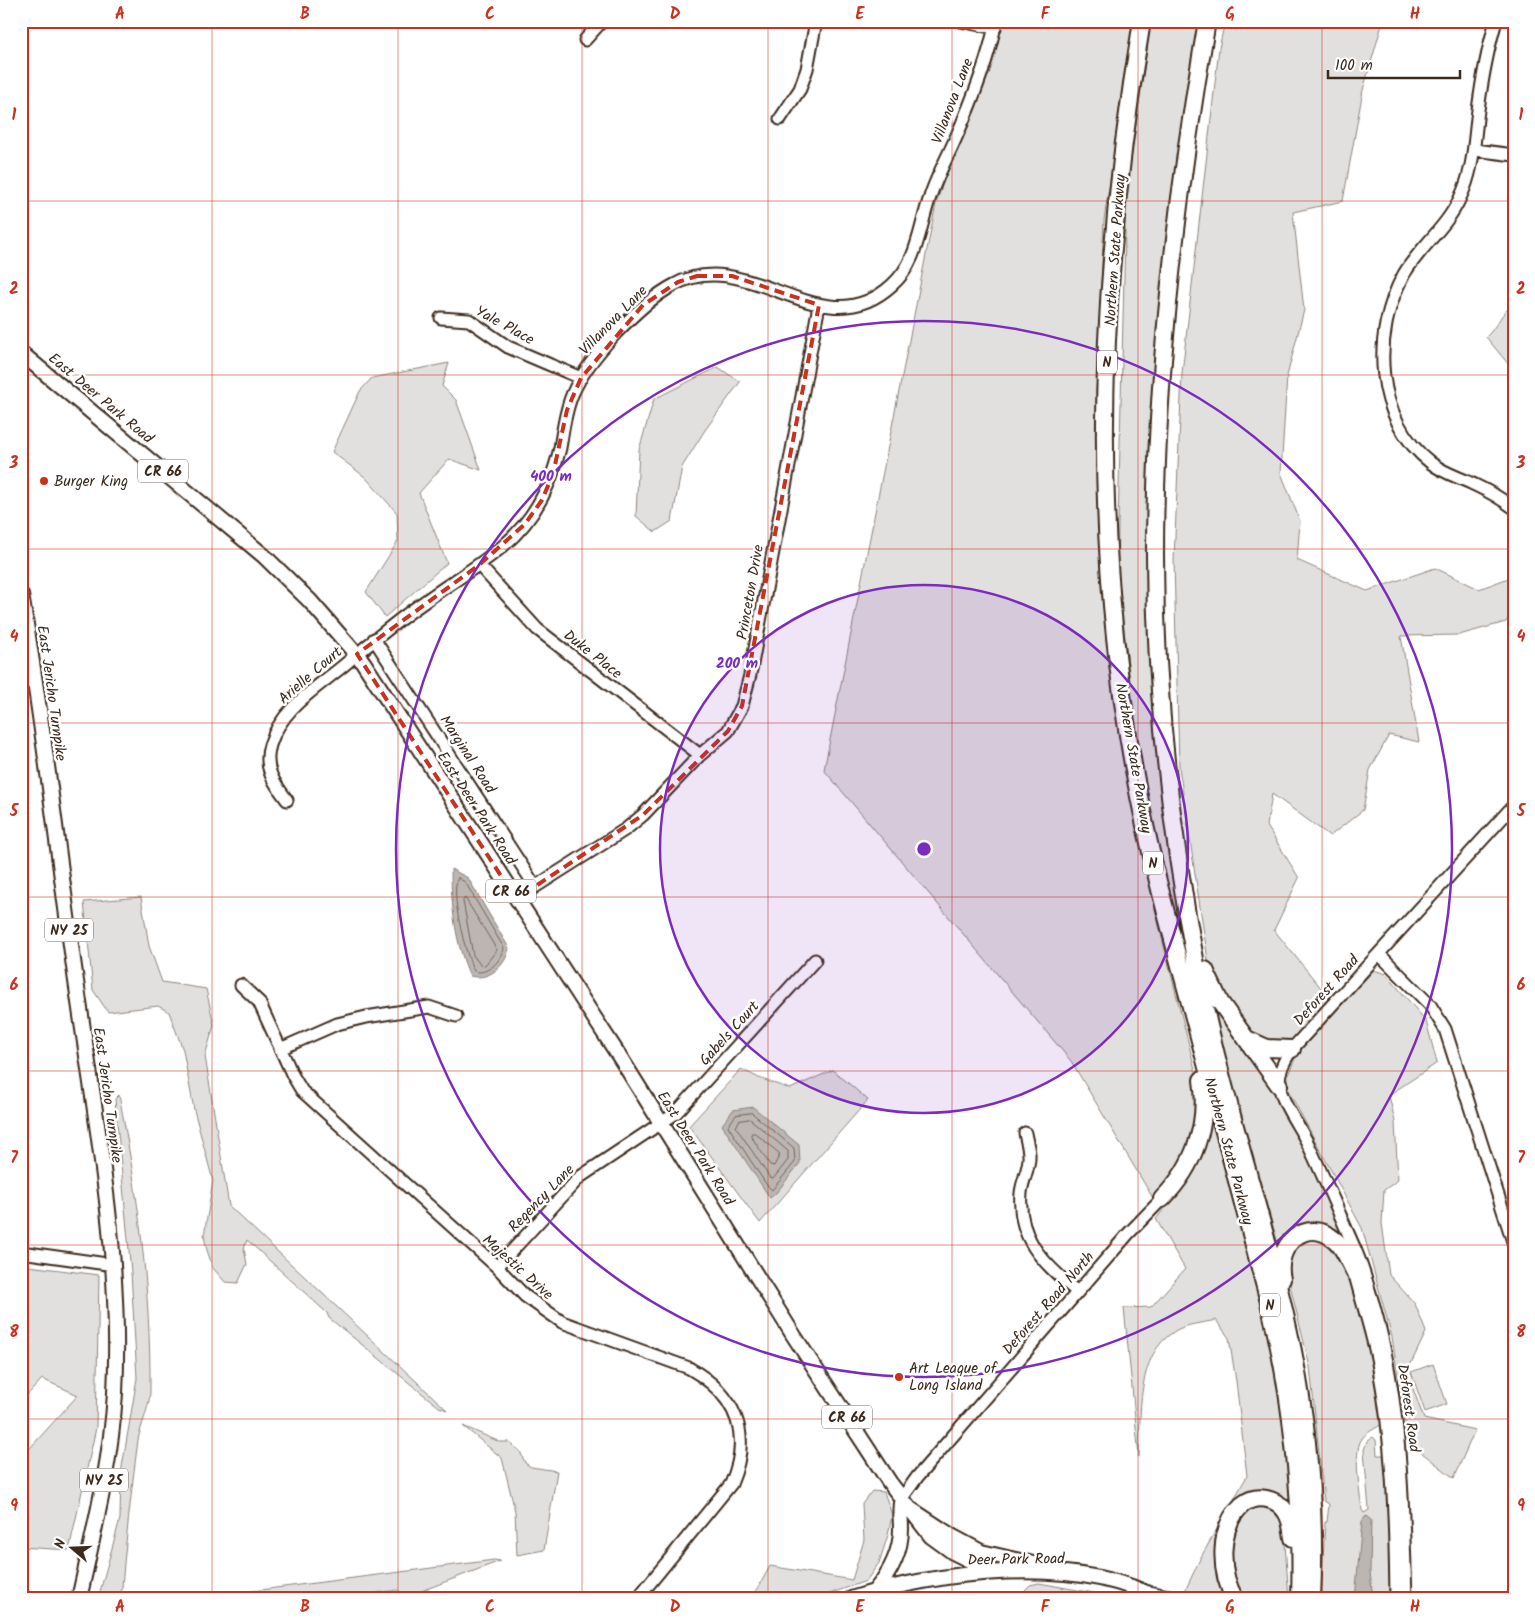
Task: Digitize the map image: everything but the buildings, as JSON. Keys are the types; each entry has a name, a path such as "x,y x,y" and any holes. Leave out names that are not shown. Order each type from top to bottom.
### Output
{"highway":[{"name":"Northern State Parkway","path":"1142,21 1122,157 1111,288 1106,414 1109,544 1119,672 1134,768 1159,890 1269,1302 1287,1385 1300,1505 1299,1599"},
{"name":"Northern State Parkway","path":"1207,21 1186,143 1164,334 1156,472 1155,561 1158,656 1169,783 1181,878 1210,1031 1292,1348 1309,1468 1313,1514 1312,1599"},
{"path":"1181,878 1195,920 1207,978 1220,1002 1279,1085"},
{"path":"1162,1199 1175,1185 1190,1160 1199,1140 1203,1119 1204,1090 1194,1019"},
{"path":"1246,1039 1268,1048 1292,1049"},
{"path":"1292,1348 1287,1295 1280,1264 1284,1248 1290,1241 1300,1235 1311,1232 1330,1236 1341,1247 1355,1273"},
{"path":"1235,1599 1224,1567 1224,1546 1228,1528 1241,1506 1252,1500 1263,1498 1278,1504 1289,1518 1299,1599"}],"main road":[{"name":"East Deer Park Road","path":"21,352 264,556 310,601 357,654 662,1123 790,1329 890,1483 912,1510 919,1524 931,1536 953,1552 993,1572"},
{"name":"East Jericho Turnpike","path":"21,595 28,682 114,1265 115,1360 112,1423 104,1479 79,1599"},
{"path":"875,1591 896,1556 900,1540 900,1505 902,1498"},
{"name":"East Deer Park Road","path":"912,1510 960,1541 981,1552 1080,1575"},
{"path":"842,1599 879,1575 896,1556"},
{"name":"Deer Park Road","path":"852,1599 875,1591 924,1581 993,1572 1080,1575 1154,1597 1178,1599"}],"street":[{"path":"584,40 602,21"},
{"path":"780,119 800,89 807,69 816,21"},
{"path":"960,21 995,25"},
{"path":"1496,21 1482,82 1475,150 1469,178 1460,200 1417,255 1404,275 1386,321 1383,373 1394,419 1404,436 1416,450 1450,476 1475,484 1514,508"},
{"name":"Villanova Lane","path":"357,654 374,639 479,565 526,524 542,500 557,458 567,410 581,378 596,357 644,305 678,282 697,276 732,276 819,305 834,308 867,302 882,294 908,267 915,252 929,198 966,113 995,25"},
{"path":"1475,150 1514,155"},
{"name":"Princeton Drive","path":"516,899 626,829 643,815 700,755 728,731 742,706 750,675 819,305"},
{"name":"Yale Place","path":"441,318 469,320 508,347 581,378"},
{"name":"Duke Place","path":"479,565 537,629 700,755"},
{"name":"Marginal Road","path":"374,639 535,886"},
{"name":"Arielle Court","path":"287,800 272,782 269,772 270,746 278,725 292,706 357,654"},
{"name":"Deforest Road","path":"1406,1599 1402,1465 1390,1380 1381,1335 1364,1274 1279,1085 1282,1066 1292,1049 1514,805"},
{"path":"1378,954 1430,1006 1445,1029 1512,1232 1514,1245"},
{"name":"Gabels Court","path":"662,1123 676,1113 815,960"},
{"name":"Majestic Drive","path":"241,985 259,1002 280,1049 302,1091 497,1267 524,1296 562,1322 689,1368 708,1379 723,1393 734,1412 740,1432 741,1452 731,1484 638,1599"},
{"path":"280,1049 337,1024 366,1016 429,1007 456,1016"},
{"name":"Regency Lane","path":"497,1267 580,1176 662,1123"},
{"path":"1025,1133 1030,1156 1021,1193 1021,1211 1025,1232 1034,1250 1047,1265 1077,1292"},
{"name":"Deforest Road North","path":"902,1498 924,1468 1077,1292 1162,1199"},
{"name":"Deforest Road","path":"1344,1228 1374,1340 1389,1429 1394,1487 1396,1599"},
{"path":"21,1252 114,1265"}],"highlighted area":[{"path":"697,276 732,276 819,305 742,706 728,731 643,815 516,899 357,654 479,565 525,524 542,500 553,474 567,410 581,378 643,305 678,282"}],"shaded area":[{"path":"997,21 1134,21 1104,220 1096,393 1102,581 1138,832 1160,930 1202,1097 1197,1137 1181,1166 1153,1198 1071,1061 824,770 936,204"},
{"path":"1151,21 1203,21 1174,202 1153,622 1190,969 1170,900 1138,751 1117,569 1126,193"},
{"path":"1225,21 1383,21 1363,90 1343,201 1293,212 1304,310 1287,376 1281,473 1300,521 1297,560 1367,591 1435,568 1479,589 1514,576 1514,608 1506,622 1459,635 1401,636 1419,742 1389,735 1370,770 1363,810 1330,836 1272,794 1267,826 1299,878 1274,930 1330,999 1291,1043 1261,1042 1242,1024 1209,967 1179,767 1174,560 1182,373 1219,48"},
{"path":"1514,304 1514,371 1486,337 1506,311"},
{"path":"449,363 442,386 456,400 481,470 449,459 419,493 447,563 385,617 366,592 398,541 397,513 365,477 332,452 360,391 372,378"},
{"path":"718,367 740,382 705,430 682,467 672,521 655,532 636,516 639,450 654,399"},
{"path":"141,897 149,946 162,982 206,989 214,1025 205,1056 229,1206 447,1410 439,1407 329,1318 327,1313 247,1240 244,1249 247,1264 238,1283 225,1282 213,1268 204,1236 213,1181 194,1110 183,1050 169,1012 158,1006 108,1012 93,990 84,902"},
{"path":"1374,970 1386,974 1426,1021 1437,1063 1389,1095 1395,1122 1398,1180 1384,1190 1382,1223 1389,1275 1415,1304 1426,1332 1407,1372 1424,1419 1475,1430 1454,1478 1408,1442 1392,1337 1362,1228 1288,1090 1288,1075 1297,1054"},
{"path":"1217,1002 1282,1103 1309,1156 1341,1230 1342,1238 1327,1229 1279,1247 1229,1076 1213,1003"},
{"path":"741,1069 759,1078 790,1089 833,1070 868,1100 760,1223 689,1126"},
{"path":"119,1095 132,1169 146,1280 150,1393 138,1440 121,1599 98,1599 120,1519 121,1473 137,1378 131,1272 115,1099"},
{"path":"1212,1115 1278,1354 1295,1508 1270,1493 1228,1519 1232,1599 1199,1599 1184,1593 1201,1557 1247,1476 1229,1338 1216,1320 1189,1325 1179,1329 1162,1342 1153,1355 1143,1388 1139,1457 1124,1308 1151,1307 1185,1269 1156,1219 1175,1195 1198,1157 1209,1130"},
{"path":"1306,1238 1324,1238 1344,1256 1374,1369 1383,1423 1361,1440 1358,1454 1358,1474 1362,1510 1364,1513 1369,1510 1364,1450 1367,1441 1373,1437 1376,1440 1377,1455 1384,1455 1386,1464 1391,1599 1321,1599 1325,1522 1327,1522 1329,1504 1324,1501 1310,1367 1288,1277 1291,1249"},
{"path":"21,1265 99,1275 96,1428 69,1550 21,1547 21,1458 78,1395 42,1379 21,1402"},
{"path":"1433,1364 1447,1404 1425,1412 1411,1372"},
{"path":"463,1426 500,1442 509,1442 520,1451 525,1463 531,1467 557,1471 544,1550 517,1555 515,1511 502,1458"},
{"path":"872,1491 884,1492 892,1515 879,1563 866,1581 815,1599 745,1599 757,1590 770,1566 852,1580 864,1540 862,1504"},
{"path":"1262,1503 1276,1505 1288,1528 1284,1530 1289,1599 1242,1599 1234,1573 1232,1544 1235,1531 1241,1519 1249,1510"},
{"path":"494,1560 500,1561 408,1596 397,1590 335,1599 190,1599"},
{"path":"1039,1583 1127,1599 1037,1599 1025,1590 1030,1585"}],"water":[{"path":"451,869 468,878 509,948 504,961 496,971 490,974 477,977 470,976 465,963 457,937 453,910"},
{"path":"753,1107 799,1145 800,1163 770,1198 722,1125 733,1110"},
{"path":"1366,1516 1371,1520 1370,1572 1373,1599 1355,1599 1362,1521"}],"place":[{"name":"Burger King","path":"44,481"},
{"name":"Art League of Long Island","path":"899,1377"}]}
